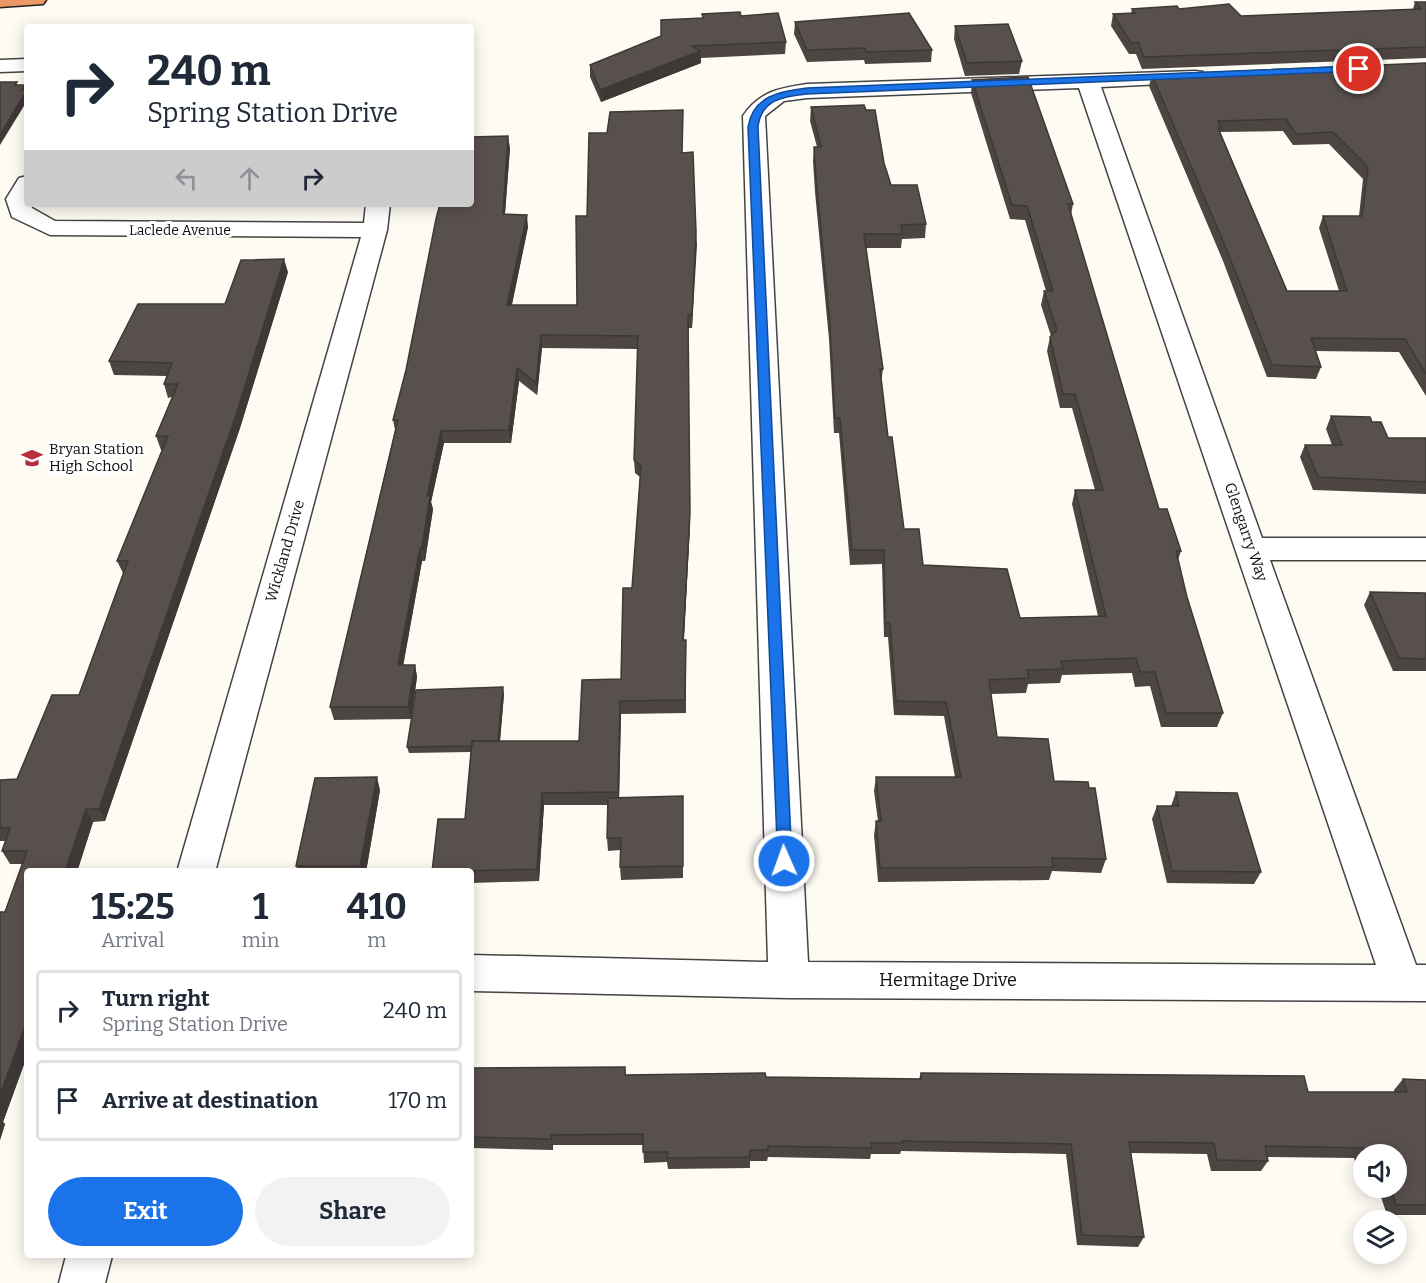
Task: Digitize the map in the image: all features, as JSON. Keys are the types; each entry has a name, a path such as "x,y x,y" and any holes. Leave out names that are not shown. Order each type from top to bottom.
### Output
{"highway":[{"path":"0,1 36,0"}],"street":[{"path":"0,66 24,65"},
{"path":"789,980 754,116 766,100 782,94 1216,76"},
{"name":"Glengarry Way","path":"1089,82 1252,549 1414,983"},
{"name":"Laclede Avenue","path":"24,188 18,199 21,212 50,228 376,217"},
{"name":"Wickland Drive","path":"197,868 376,217"},
{"path":"1252,549 1426,549"},
{"name":"Hermitage Drive","path":"474,973 789,980 1414,983"},
{"path":"81,1283 88,1258"}],"building":[{"path":"1415,2 1426,2 1426,47 1144,57 1138,42 1131,43 1113,14 1135,13 1132,9 1177,6 1179,9 1229,4 1241,16 1421,9"},
{"path":"740,12 741,16 778,13 786,42 692,46 700,51 600,90 590,65 661,36 661,20 703,18 702,14"},
{"path":"909,13 932,50 866,52 865,48 807,50 795,22"},
{"path":"1008,24 1022,61 967,63 955,26"},
{"path":"1426,63 1426,374 1405,339 1311,338 1321,367 1272,365 1226,248 1152,75","holes":["1286,119 1296,134 1333,132 1368,167 1362,216 1323,216 1347,291 1287,291 1218,128 1221,128 1218,121"]},
{"path":"1028,77 1073,204 1068,204 1159,509 1167,509 1181,551 1176,551 1187,597 1223,713 1166,713 1155,672 1140,672 1136,658 1061,661 1063,669 1027,670 1029,678 989,680 997,737 1048,739 1054,781 1088,782 1089,788 1095,788 1106,859 1052,858 1053,867 880,868 876,821 881,821 876,777 961,777 946,702 896,701 890,623 885,623 884,550 852,550 840,418 835,418 830,325 816,178 814,147 821,147 811,107 864,105 866,110 875,110 884,163 891,185 917,185 926,224 901,225 902,234 864,234 883,369 880,369 888,437 892,437 904,529 919,529 923,565 1007,569 1020,618 1106,616 1075,490 1103,490 1075,394 1063,394 1050,337 1057,330 1044,291 1053,291 1027,206 1012,205 972,80"},
{"path":"0,82 17,82 15,85 24,85 22,90 24,90 24,95 0,135"},
{"path":"683,110 682,153 693,152 696,232 692,315 688,315 690,513 683,640 686,640 685,700 620,701 618,792 542,793 537,869 474,871 474,868 432,868 438,819 465,819 472,741 579,741 582,680 621,679 623,588 632,588 641,466 634,460 638,336 541,335 536,383 517,368 509,430 441,431 427,496 430,496 422,548 420,548 398,665 415,665 408,707 330,707 398,420 393,420 406,370 436,219 439,207 474,207 474,137 508,136 503,214 527,215 507,305 577,305 576,216 587,216 589,133 607,133 610,112"},
{"path":"284,259 236,415 99,809 86,809 66,868 24,868 24,1029 0,1095 0,912 5,912 27,851 2,851 10,828 0,828 0,780 17,779 52,695 79,695 128,561 117,561 168,436 156,436 178,384 164,384 172,363 109,361 138,304 225,304 241,260"},
{"path":"1331,416 1370,417 1372,422 1381,422 1388,438 1426,438 1426,482 1318,477 1305,445 1342,445"},
{"path":"1370,592 1426,593 1426,659 1399,658"},
{"path":"503,687 498,741 472,741 472,746 407,747 416,690"},
{"path":"377,777 360,866 296,866 315,778"},
{"path":"1176,792 1237,793 1261,872 1172,871 1157,806 1179,806"},
{"path":"683,796 683,866 620,867 621,838 607,838 608,798"},
{"path":"625,1067 625,1075 765,1073 766,1077 921,1079 921,1073 1304,1076 1308,1092 1407,1092 1403,1079 1426,1080 1426,1205 1396,1205 1394,1198 1407,1198 1407,1144 1353,1144 1353,1148 1265,1146 1268,1161 1217,1160 1214,1143 1129,1142 1144,1237 1082,1235 1071,1144 902,1141 903,1143 871,1143 872,1148 768,1146 768,1150 750,1150 750,1157 667,1158 668,1152 643,1152 643,1134 551,1135 551,1139 474,1137 474,1068"}],"place":[{"name":"Bryan Station High School","path":"32,458"}],"route":[{"path":"784,861 754,116 766,100 774,96 807,91 1089,82 1359,69"}]}
